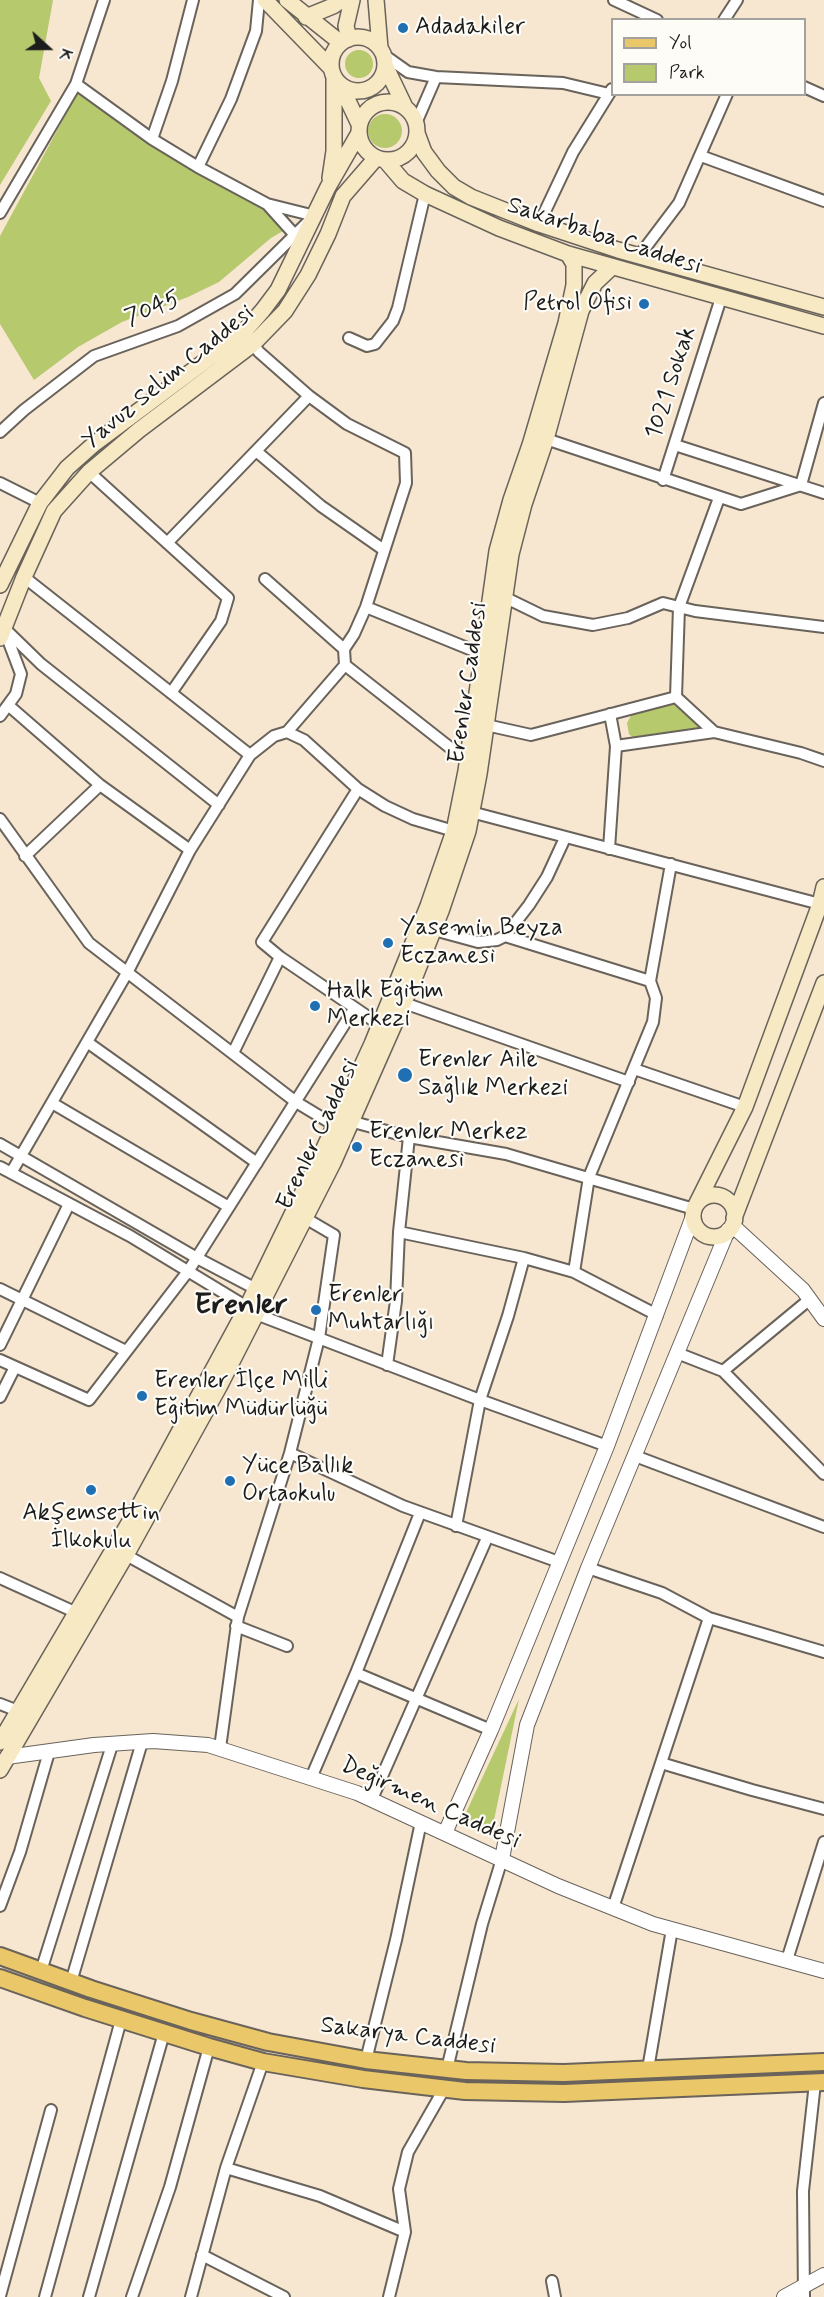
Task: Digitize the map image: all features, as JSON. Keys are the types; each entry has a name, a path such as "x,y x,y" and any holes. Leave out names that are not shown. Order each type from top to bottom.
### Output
{"main road":[{"path":"265,0 335,76 355,91 372,87 379,81 383,56"},
{"path":"287,0 306,17 334,36 345,41 366,38 383,56"},
{"path":"306,17 342,0"},
{"path":"328,187 334,152 335,50 345,41 352,0"},
{"path":"335,76 359,129 364,148 381,159 403,156 410,150 417,128 405,107 383,56 376,0"},
{"path":"359,129 369,108 378,103 397,103 405,107"},
{"name":"Sakarbaba Caddesi","path":"417,128 424,152 438,171 454,187 471,197 539,224 639,256 824,307"},
{"name":"Yavuz Selim Caddesi","path":"0,585 40,503 67,468 93,444 243,333 278,290 359,129"},
{"name":"Yavuz Selim Caddesi","path":"2,633 54,511 88,472 148,423 254,344 285,311 308,274 328,234 343,196 381,159"},
{"name":"Sakarbaba Caddesi","path":"381,159 403,181 424,194 499,228 568,254 824,326"},
{"name":"Erenler Caddesi","path":"0,1742 305,1218 428,906 454,831 467,761 497,551 566,323 574,285 574,264 568,254"},
{"name":"Erenler Caddesi","path":"4,1763 126,1555 220,1385 252,1311 256,1289 404,1003 434,930 468,831 511,554 524,504 546,439 581,311 595,283 612,267"},
{"path":"824,887 820,904 745,1107 695,1209 697,1229 702,1234 716,1237 732,1224 824,983"},
{"path":"695,1209 707,1196 724,1198 732,1207 732,1224"},
{"name":"Sakarya Caddesi","path":"0,1956 70,1982 191,2021 268,2042 366,2060 447,2069 564,2073 824,2062"},
{"name":"Sakarya Caddesi","path":"0,1978 121,2020 209,2047 263,2062 363,2079 465,2091 564,2093 820,2082"}],"street":[{"path":"0,213 76,84 104,0"},
{"path":"152,139 172,81 192,0"},
{"path":"198,167 231,99 256,31 259,0"},
{"path":"614,0 653,18"},
{"path":"725,18 737,0"},
{"path":"383,56 408,72 436,77 563,83 611,91 573,152 539,224"},
{"path":"417,128 436,77"},
{"path":"76,84 152,139 198,167 267,204 315,216"},
{"path":"806,88 824,96"},
{"path":"639,256 679,203 726,96"},
{"path":"701,156 824,201"},
{"path":"349,338 367,346 375,344 393,321 424,194"},
{"path":"267,204 294,234"},
{"name":"7045","path":"0,432 24,410 93,356 178,326 234,294 315,216"},
{"name":"1021 Sokak","path":"663,480 721,298"},
{"path":"11,1173 127,973 190,850 250,755 274,736 287,732 345,665 344,649 354,634 366,607 406,483 405,453 347,424 309,396 259,352 254,344"},
{"path":"167,543 309,396"},
{"path":"801,485 824,403"},
{"path":"546,439 663,480 741,504 801,485"},
{"path":"675,445 824,493"},
{"path":"256,451 321,506 384,550"},
{"path":"88,472 228,598 221,621 171,693"},
{"path":"0,483 40,503"},
{"path":"714,732 676,697 679,607 719,498"},
{"path":"24,577 250,755"},
{"path":"265,579 344,649"},
{"path":"504,597 543,616 593,625 628,618 663,603 716,614 824,627"},
{"path":"366,607 482,654"},
{"path":"0,716 16,694 21,674 2,633"},
{"path":"2,633 219,804"},
{"path":"345,665 467,761"},
{"path":"486,725 531,735 676,697"},
{"path":"8,705 100,785 190,850"},
{"path":"609,849 616,746 610,714"},
{"path":"287,732 304,740 358,789 385,807 413,819 454,831"},
{"path":"616,746 714,732 801,753 824,761"},
{"path":"25,856 100,785"},
{"path":"358,789 262,942 280,957 380,1025"},
{"path":"471,812 820,904"},
{"path":"0,819 89,944 296,1102 341,1122 506,1154 695,1209 607,1446 491,1730 445,1833"},
{"path":"434,930 478,942 497,940 505,936 547,877 565,838"},
{"path":"573,1272 589,1177 653,1022 656,998 650,981 671,864"},
{"path":"505,936 650,981"},
{"path":"234,1053 280,957"},
{"path":"404,1003 629,1082"},
{"path":"0,1360 89,1400 189,1270 354,1009"},
{"path":"87,1042 257,1163"},
{"path":"634,1069 745,1107"},
{"path":"52,1102 229,1207"},
{"path":"387,1365 396,1301 399,1232 409,1137"},
{"path":"0,1144 197,1258 256,1289"},
{"path":"0,1167 189,1270 252,1311 387,1365 607,1446"},
{"path":"0,1345 69,1204"},
{"path":"220,1748 237,1621 290,1453 319,1338 334,1235 305,1218"},
{"path":"447,2069 501,1859 527,1725 588,1568 732,1224 803,1290 824,1319"},
{"path":"399,1232 524,1258 573,1272 657,1315"},
{"path":"456,1526 480,1400 508,1316 524,1258"},
{"path":"0,1289 126,1351"},
{"path":"723,1371 810,1299"},
{"path":"677,1353 723,1371 824,1474"},
{"path":"0,1397 15,1366"},
{"path":"290,1453 420,1513 559,1562"},
{"path":"635,1456 824,1527"},
{"path":"311,1778 420,1513"},
{"path":"372,1799 487,1538"},
{"path":"126,1555 237,1621 287,1646"},
{"path":"588,1568 662,1593 709,1618 824,1652"},
{"path":"0,1578 77,1613"},
{"path":"613,1908 709,1618"},
{"path":"356,1673 491,1730"},
{"path":"0,1704 18,1711"},
{"path":"70,1982 142,1742"},
{"name":"Değirmen Caddesi","path":"4,1763 49,1752 94,1745 142,1742 208,1745 220,1748 372,1799 558,1886 653,1924 824,1971"},
{"path":"41,1971 112,1745"},
{"path":"0,1906 20,1852 49,1752"},
{"path":"661,1762 752,1791 824,1809"},
{"path":"366,2060 396,1940 421,1822"},
{"path":"787,1960 824,1842"},
{"path":"648,2069 672,1929"},
{"path":"45,2297 121,2020"},
{"path":"89,2297 164,2033"},
{"path":"132,2297 170,2187 209,2047"},
{"path":"191,2297 226,2168 263,2062"},
{"path":"804,2292 803,2191 820,2082"},
{"path":"389,2297 405,2232 399,2189 408,2152 444,2089"},
{"path":"0,2296 51,2110"},
{"path":"226,2168 320,2196 405,2232"},
{"path":"202,2255 284,2297"},
{"path":"784,2297 804,2292 824,2275"},
{"path":"552,2281 555,2297"}],"green space":[{"path":"0,0 53,0 39,78 51,101 0,185"},
{"path":"359,50 369,54 373,64 369,74 359,78 349,74 345,64 349,54"},
{"path":"79,90 290,227 271,238 219,282 188,297 122,322 78,347 34,380 0,324 0,236"},
{"path":"385,114 397,119 402,131 397,143 385,148 373,143 368,131 373,119"},
{"path":"671,703 687,712 701,727 696,730 640,738 629,734 627,723 633,712"},
{"path":"519,1699 492,1830 463,1819"}],"place":[{"name":"Adadakiler","path":"403,28"},
{"name":"Petrol Ofisi","path":"644,304"},
{"name":"Yasemin Beyza Eczanesi","path":"388,943"},
{"name":"Halk Eğitim Merkezi","path":"315,1006"},
{"name":"Erenler Aile Sağlık Merkezi","path":"405,1075"},
{"name":"Erenler Merkez Eczanesi","path":"357,1147"},
{"name":"Erenler Muhtarlığı","path":"316,1310"},
{"name":"Erenler İlçe Milli Eğitim Müdürlüğü","path":"142,1396"},
{"name":"Yüce Ballık Ortaokulu","path":"230,1481"},
{"name":"Akşemsettin İlkokulu","path":"91,1490"}],"district":[{"name":"Erenler","path":"241,1307"}]}
